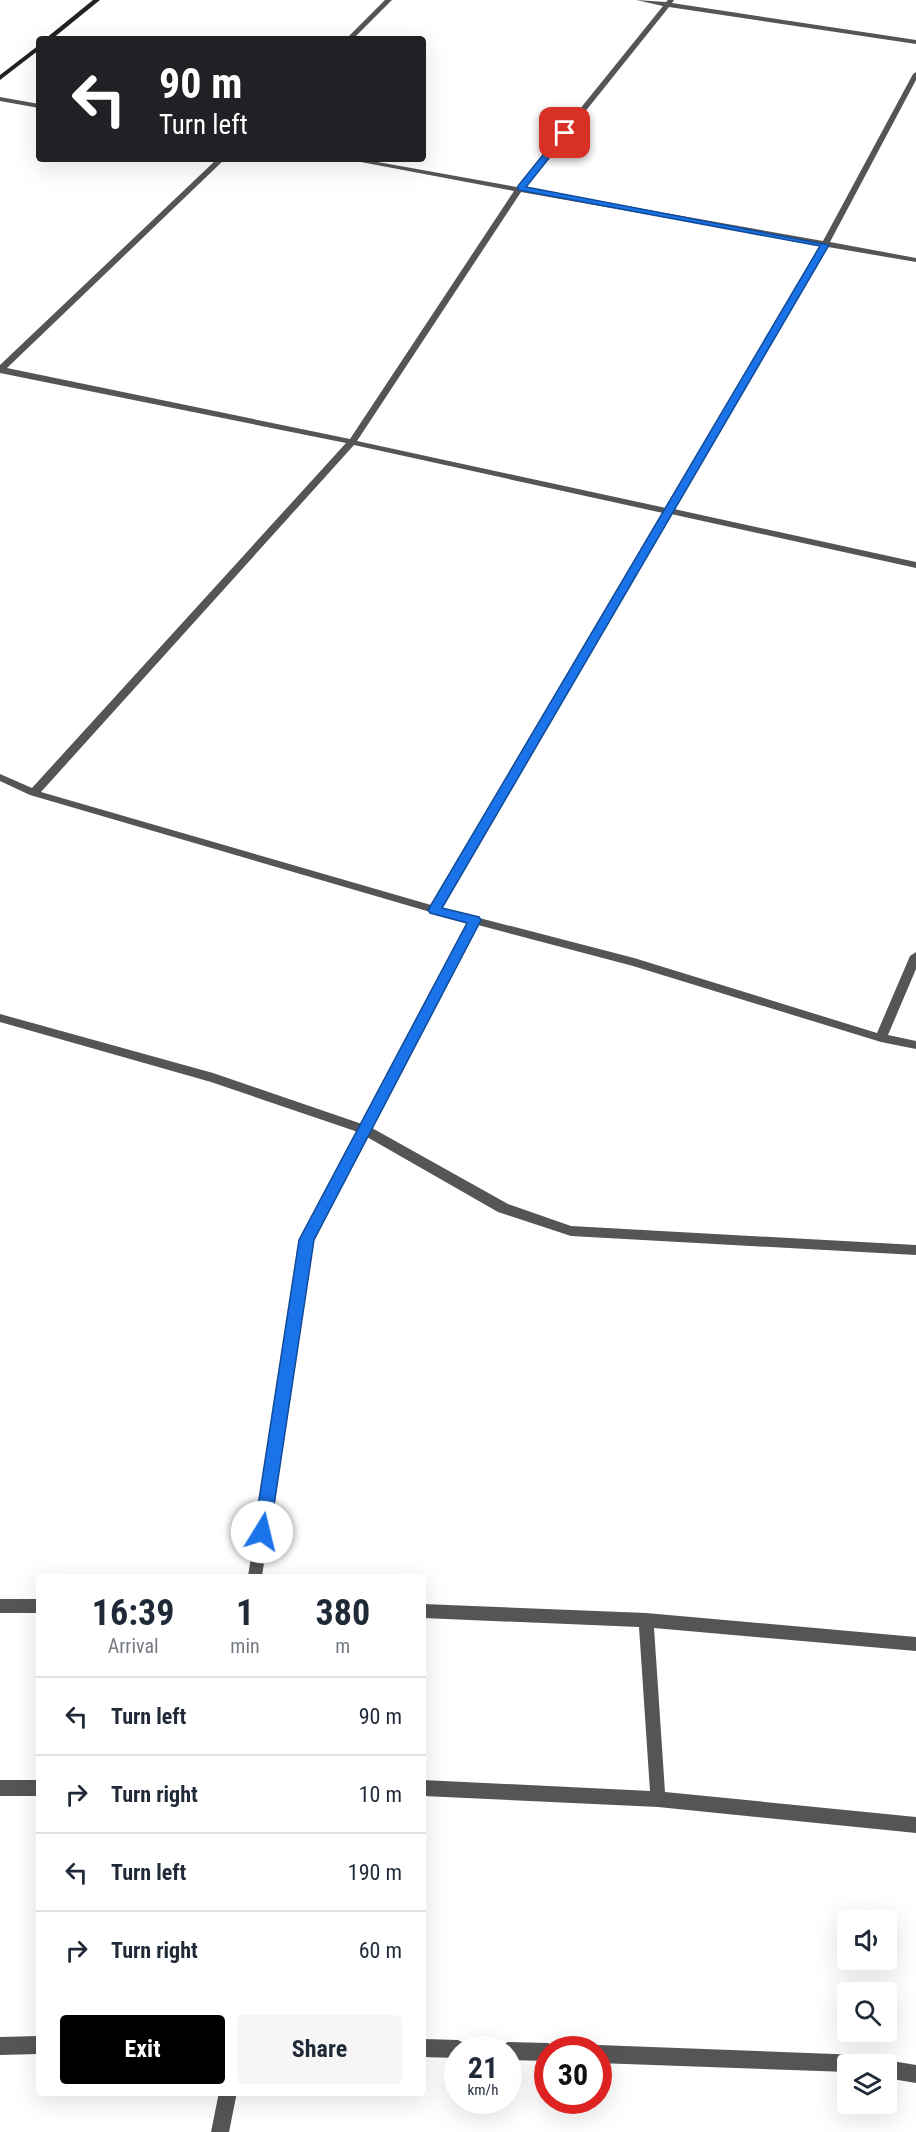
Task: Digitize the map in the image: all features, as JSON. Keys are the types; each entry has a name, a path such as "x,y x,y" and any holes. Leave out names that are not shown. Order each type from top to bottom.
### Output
{"street":[{"path":"52,36 97,0"},
{"path":"352,36 389,0"},
{"path":"639,0 670,2 916,42"},
{"path":"34,793 352,442 520,188 670,2"},
{"path":"0,78 36,48"},
{"path":"434,910 825,245 916,74"},
{"path":"0,99 36,105"},
{"path":"0,369 217,162"},
{"path":"367,162 916,260"},
{"path":"0,369 352,442 916,565"},
{"path":"0,777 34,793 434,910 634,963 881,1038 916,1045"},
{"path":"255,1574 307,1240 475,920"},
{"path":"881,1038 916,956"},
{"path":"0,1018 213,1078 363,1130 503,1209 571,1232 916,1250"},
{"path":"0,1606 36,1606"},
{"path":"426,1611 646,1620 916,1644"},
{"path":"646,1620 658,1799"},
{"path":"0,1788 36,1788"},
{"path":"426,1788 658,1799 916,1825"},
{"path":"0,2046 36,2045"},
{"path":"426,2048 444,2049"},
{"path":"612,2055 837,2063"},
{"path":"897,2071 916,2074"},
{"path":"220,2132 227,2096"}],"route":[{"path":"262,1532 307,1240 475,920 434,910 825,245 520,188 565,133"}]}
